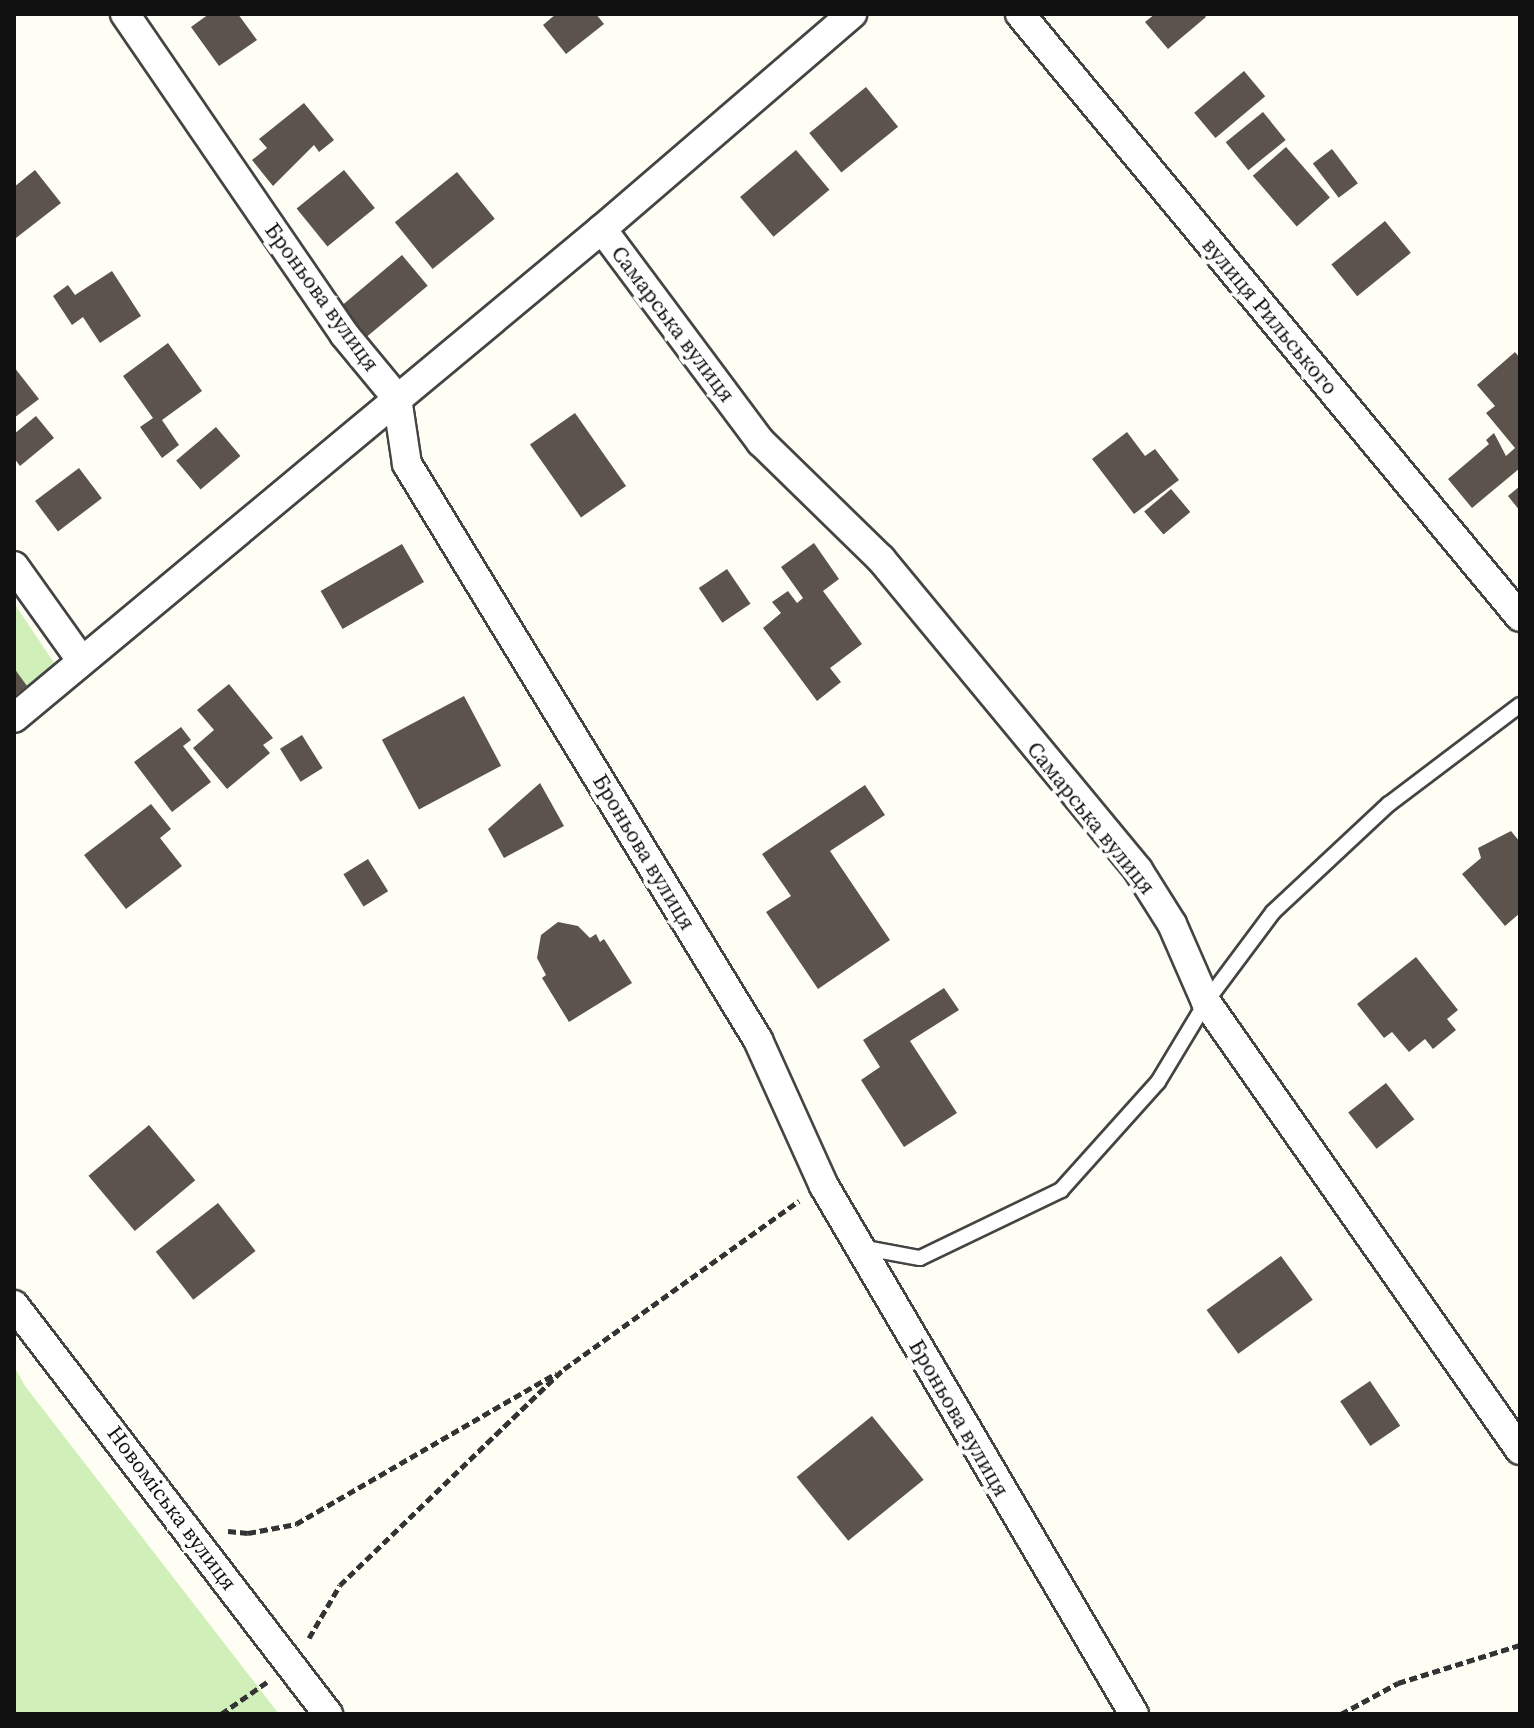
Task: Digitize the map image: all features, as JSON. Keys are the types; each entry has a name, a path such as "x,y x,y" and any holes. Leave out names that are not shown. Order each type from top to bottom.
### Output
{"street":[{"name":"Броньова вулиця","path":"125,14 344,334 397,398 407,464 758,1040 824,1186 1134,1714"},
{"path":"14,718 602,229 852,14"},
{"name":"вулиця Рильського","path":"1020,14 1520,617"},
{"name":"Самарська вулиця","path":"602,229 761,442 881,559 1138,870 1172,924 1206,1002 1520,1450"},
{"path":"14,566 81,660"},
{"name":"Новоміська вулиця","path":"14,1305 293,1664 328,1714"}],"lane":[{"path":"860,1247 920,1258 1061,1190 1158,1082 1206,1002 1273,912 1389,804 1520,705"}],"path":[{"path":"184,1525 248,1533 296,1524 564,1369 824,1186"},
{"path":"221,1714 293,1664 340,1585 564,1369"},
{"path":"1341,1714 1398,1683 1520,1645"}],"green space":[{"path":"14,603 67,682 14,723"},
{"path":"14,1366 25,1386 279,1714 14,1714"}],"building":[{"path":"209,14 238,14 257,40 219,66 191,27"},
{"path":"556,14 596,14 604,24 566,54 543,25"},
{"path":"1155,14 1204,14 1206,17 1168,49 1145,22"},
{"path":"1244,71 1265,96 1215,138 1194,113"},
{"path":"866,87 898,127 841,173 809,133"},
{"path":"304,103 334,140 319,152 314,145 273,186 252,160 267,148 259,139"},
{"path":"1263,112 1286,140 1248,170 1226,142"},
{"path":"1286,147 1330,198 1297,226 1253,176"},
{"path":"1332,149 1358,183 1339,198 1313,163"},
{"path":"796,150 829,190 774,237 740,197"},
{"path":"35,170 61,203 16,238 14,187"},
{"path":"344,170 375,208 327,246 297,208"},
{"path":"457,172 495,219 433,269 395,222"},
{"path":"1385,221 1411,253 1357,296 1331,264"},
{"path":"402,255 428,286 366,337 341,306"},
{"path":"112,271 141,316 100,343 83,317 72,325 53,296 68,285 75,295"},
{"path":"168,343 202,391 162,420 179,445 162,458 140,427 153,418 123,376"},
{"path":"1515,352 1520,358 1520,468 1472,508 1448,479 1489,444 1486,440 1494,433 1506,456 1515,448 1486,413 1495,406 1477,385"},
{"path":"14,367 39,399 14,418"},
{"path":"575,413 626,486 581,517 530,445"},
{"path":"36,416 54,438 20,466 14,458 14,434"},
{"path":"216,427 240,456 201,490 176,460"},
{"path":"1127,432 1145,456 1155,449 1179,480 1134,514 1092,459"},
{"path":"79,468 102,498 58,531 35,501"},
{"path":"1520,486 1520,511 1508,496"},
{"path":"1171,489 1190,512 1163,534 1144,511"},
{"path":"814,543 839,579 823,591 862,644 830,668 841,682 817,701 763,628 781,613 772,602 788,591 797,603 803,598 781,567"},
{"path":"402,544 424,582 343,629 321,591"},
{"path":"727,569 750,604 722,623 699,588"},
{"path":"14,668 27,686 14,696"},
{"path":"229,684 273,738 263,745 270,753 227,789 193,748 214,730 197,710"},
{"path":"464,696 501,766 419,809 382,740"},
{"path":"181,727 191,740 183,746 211,782 172,812 134,762"},
{"path":"302,735 323,768 301,782 280,749"},
{"path":"540,783 564,826 504,858 488,829"},
{"path":"865,785 885,815 830,851 890,940 818,989 766,912 791,896 762,854"},
{"path":"151,804 171,829 160,838 182,866 126,909 84,855"},
{"path":"1511,831 1520,842 1520,913 1505,926 1462,874 1481,858 1478,848"},
{"path":"368,859 388,891 364,907 343,874"},
{"path":"558,922 578,926 590,938 596,934 600,942 604,939 632,983 569,1022 542,978 546,975 537,958 541,935"},
{"path":"1416,957 1458,1010 1447,1019 1456,1030 1433,1049 1425,1039 1409,1052 1392,1032 1384,1038 1357,1004"},
{"path":"944,988 959,1010 910,1041 957,1113 904,1147 861,1080 880,1067 863,1040"},
{"path":"1386,1083 1414,1119 1376,1149 1348,1113"},
{"path":"149,1125 195,1180 135,1231 88,1176"},
{"path":"218,1203 256,1251 193,1300 156,1252"},
{"path":"1281,1256 1313,1300 1238,1354 1207,1310"},
{"path":"1370,1381 1400,1426 1370,1446 1340,1401"},
{"path":"872,1416 924,1480 848,1541 797,1477"}]}
